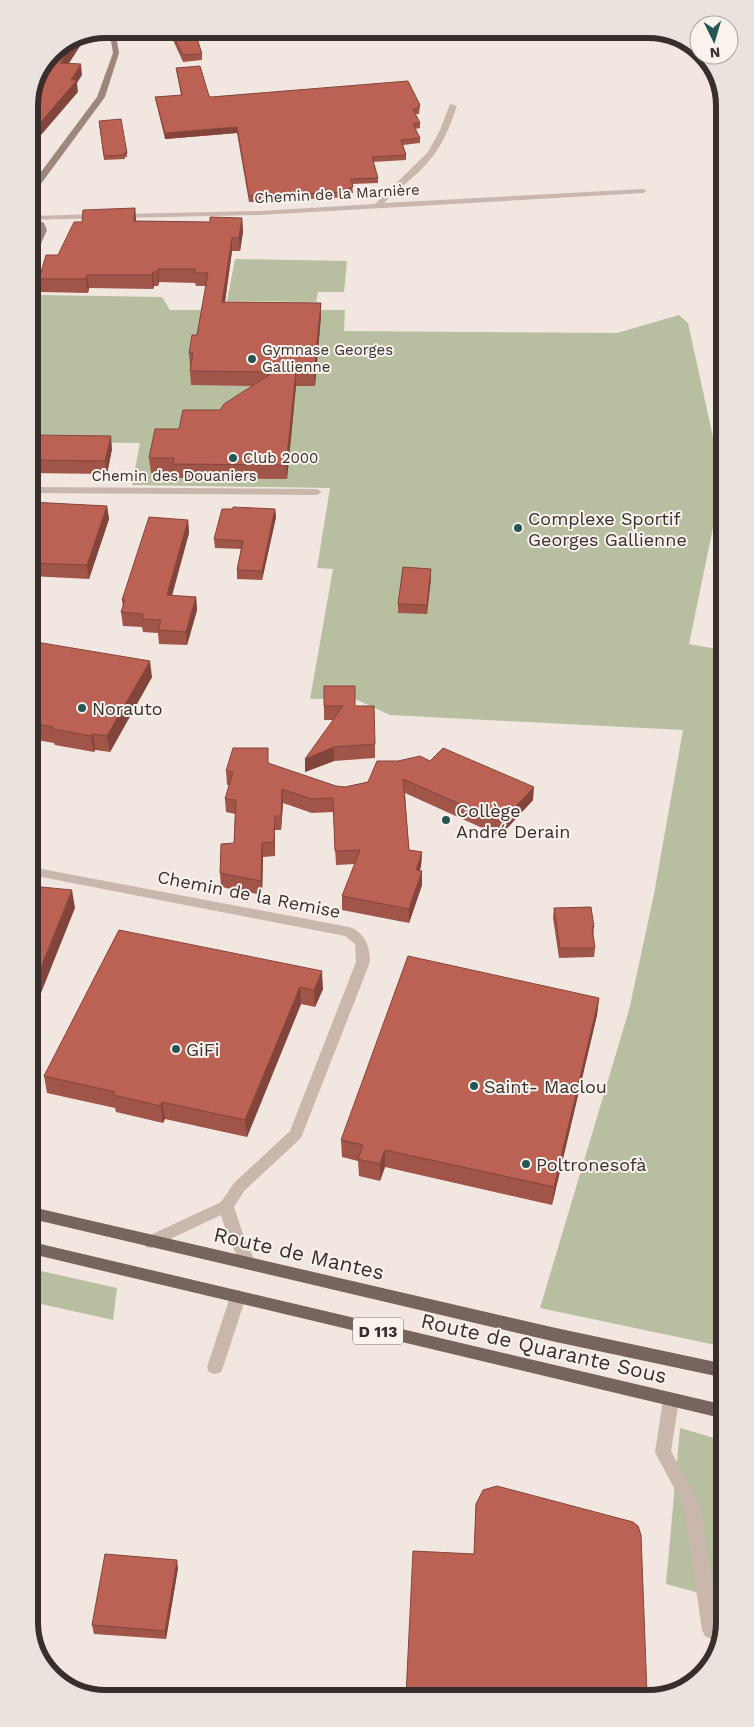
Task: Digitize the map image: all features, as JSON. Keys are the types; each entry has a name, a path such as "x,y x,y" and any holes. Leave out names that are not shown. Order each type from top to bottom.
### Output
{"main road":[{"name":"Route de Mantes","path":"37,1214 556,1335"},
{"name":"Route de Quarante Sous","path":"37,1249 716,1410"},
{"name":"Route de Quarante Sous","path":"556,1335 716,1369"}],"street":[{"path":"38,182 102,97 116,53 113,37"},
{"path":"378,206 389,192 421,165 432,152 445,129 453,106"},
{"name":"Chemin de la Marnière","path":"38,217 180,216 643,191"},
{"path":"38,223 43,230 38,242"},
{"name":"Chemin des Douaniers","path":"38,490 317,492"},
{"name":"Chemin de la Remise","path":"37,872 349,932 358,938 364,949 363,962 296,1134 239,1187 226,1206 151,1242"},
{"path":"226,1206 236,1237 248,1263"},
{"path":"215,1367 238,1297"},
{"path":"672,1400 663,1452 692,1506 711,1630"}],"green space":[{"path":"235,259 347,261 344,292 318,292 316,302 227,301"},
{"name":"Complexe Sportif Georges Gallienne","path":"41,295 162,297 170,310 345,310 344,331 617,333 679,315 688,323 716,453 716,513 689,644 716,649 716,1345 540,1308 629,1010 654,894 683,730 390,715 355,699 310,699 333,569 317,568 330,488 132,485 140,443 38,442 39,298"},
{"path":"37,1270 117,1288 113,1320 37,1303"},
{"path":"680,1428 716,1438 716,1598 666,1584"}],"building":[{"path":"174,37 197,37 202,54 183,55"},
{"path":"70,47 60,63 81,64 71,80 77,80 38,126 38,101 45,75 61,54"},
{"path":"200,66 209,96 211,97 408,81 420,105 418,106 419,108 413,109 420,123 413,124 420,138 401,140 406,155 372,157 378,178 351,179 353,187 349,188 350,192 249,196 237,127 165,133 155,97 182,95 176,68"},
{"path":"121,119 127,153 124,153 124,155 104,156 99,121"},
{"path":"135,208 134,221 210,222 210,217 242,218 239,238 232,238 222,302 321,303 314,372 296,372 286,465 173,464 174,458 149,458 155,429 179,429 183,410 220,410 224,404 274,372 190,371 193,353 189,353 192,335 197,335 208,273 195,273 195,269 158,269 152,275 87,275 86,279 39,279 46,255 58,255 74,222 82,222 83,210"},
{"path":"38,435 111,436 105,461 38,460"},
{"path":"38,502 107,506 87,565 38,563"},
{"path":"233,507 275,509 262,571 237,570 243,541 214,539 222,509 233,509"},
{"path":"149,517 188,520 167,595 196,597 186,632 158,630 161,620 142,619 143,614 121,612 125,600 122,600"},
{"path":"403,567 431,569 427,605 398,604"},
{"name":"Norauto","path":"38,642 150,661 107,736 93,734 91,736 52,729 53,727 38,724"},
{"path":"324,686 355,686 355,706 374,706 375,744 334,747 305,759 343,706 324,706"},
{"path":"233,748 268,748 268,763 336,786 345,787 368,782 377,761 398,761 420,756 430,761 443,748 534,787 501,822 403,779 409,850 422,852 416,870 422,871 409,909 342,896 360,850 335,851 333,798 311,799 282,789 281,816 275,816 274,842 262,843 261,881 220,873 221,844 234,843 236,800 225,799 233,772 226,771"},
{"path":"37,887 72,890 37,976"},
{"path":"591,907 595,948 560,948 554,908"},
{"name":"GiFi","path":"119,930 322,971 314,990 300,987 245,1120 162,1102 161,1106 113,1095 115,1092 44,1076"},
{"name":"Saint- Maclou","path":"408,956 599,998 554,1187 385,1150 380,1164 358,1159 363,1145 341,1140"},
{"path":"497,1486 633,1522 638,1526 641,1535 647,1690 406,1690 413,1551 474,1554 476,1504 483,1490"},
{"path":"105,1554 177,1560 165,1631 92,1625"}],"place":[{"name":"Gymnase Georges Gallienne","path":"252,359"},
{"name":"Club 2000","path":"233,458"},
{"name":"Complexe Sportif Georges Gallienne","path":"518,528"},
{"name":"Norauto","path":"82,708"},
{"name":"Collège André Derain","path":"446,820"},
{"name":"GiFi","path":"176,1049"},
{"name":"Saint- Maclou","path":"474,1086"},
{"name":"Poltronesofà","path":"526,1164"}]}
